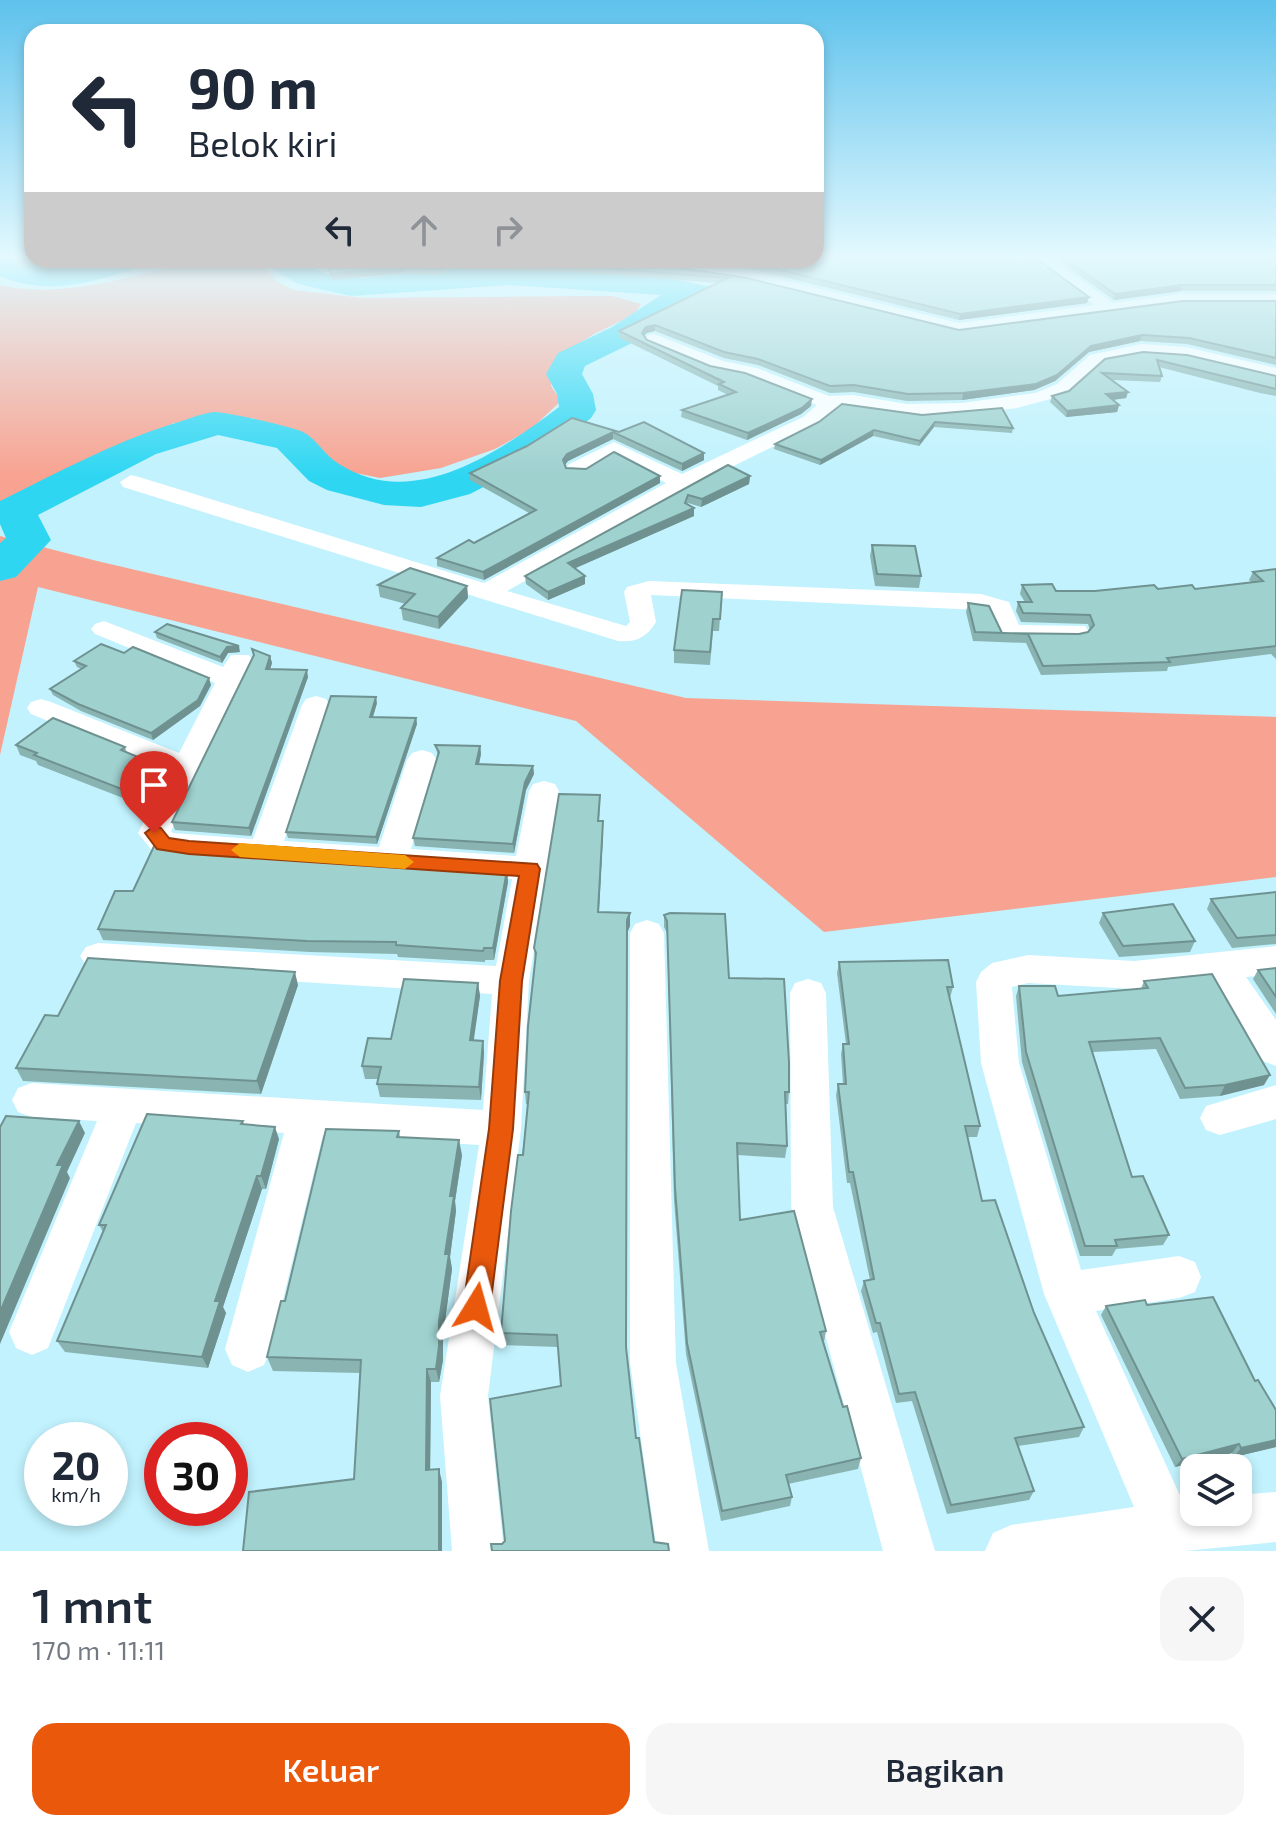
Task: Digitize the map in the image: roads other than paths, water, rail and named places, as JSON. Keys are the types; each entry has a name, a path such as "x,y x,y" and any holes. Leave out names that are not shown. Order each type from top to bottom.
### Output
{"street":[{"path":"654,339 718,366 750,372 833,404"},
{"path":"486,592 682,483 810,421 834,400 908,410 957,410 1018,402 1069,385 1095,359 1146,348 1184,350 1276,374"},
{"path":"577,469 614,448 682,483"},
{"path":"131,482 628,635 637,632 643,622 636,592 649,588 981,602 1000,607 1009,633 1076,632"},
{"path":"104,629 234,670 154,833 164,844 530,869"},
{"path":"264,852 316,705"},
{"path":"41,708 187,767"},
{"path":"391,861 422,760"},
{"path":"478,1551 464,1396 501,1129 511,981 544,791"},
{"path":"647,933 653,1363 683,1551"},
{"path":"98,956 511,981"},
{"path":"1168,1527 1066,1294 1000,1063 994,982 1005,973 1028,969 1134,975 1276,960"},
{"path":"1220,968 1276,1050"},
{"path":"808,993 812,1207 909,1551"},
{"path":"32,1100 501,1129"},
{"path":"1220,1118 1276,1102"},
{"path":"32,1332 124,1104"},
{"path":"248,1349 307,1119"},
{"path":"1066,1294 1179,1277"},
{"path":"1011,1551 1168,1527 1276,1517"}],"waterway":[{"path":"0,567 29,540 15,510 142,446 216,423 290,440 323,472 341,481 384,493 421,495 456,485 530,447 578,410 575,394 564,374 570,360 631,329"}]}
